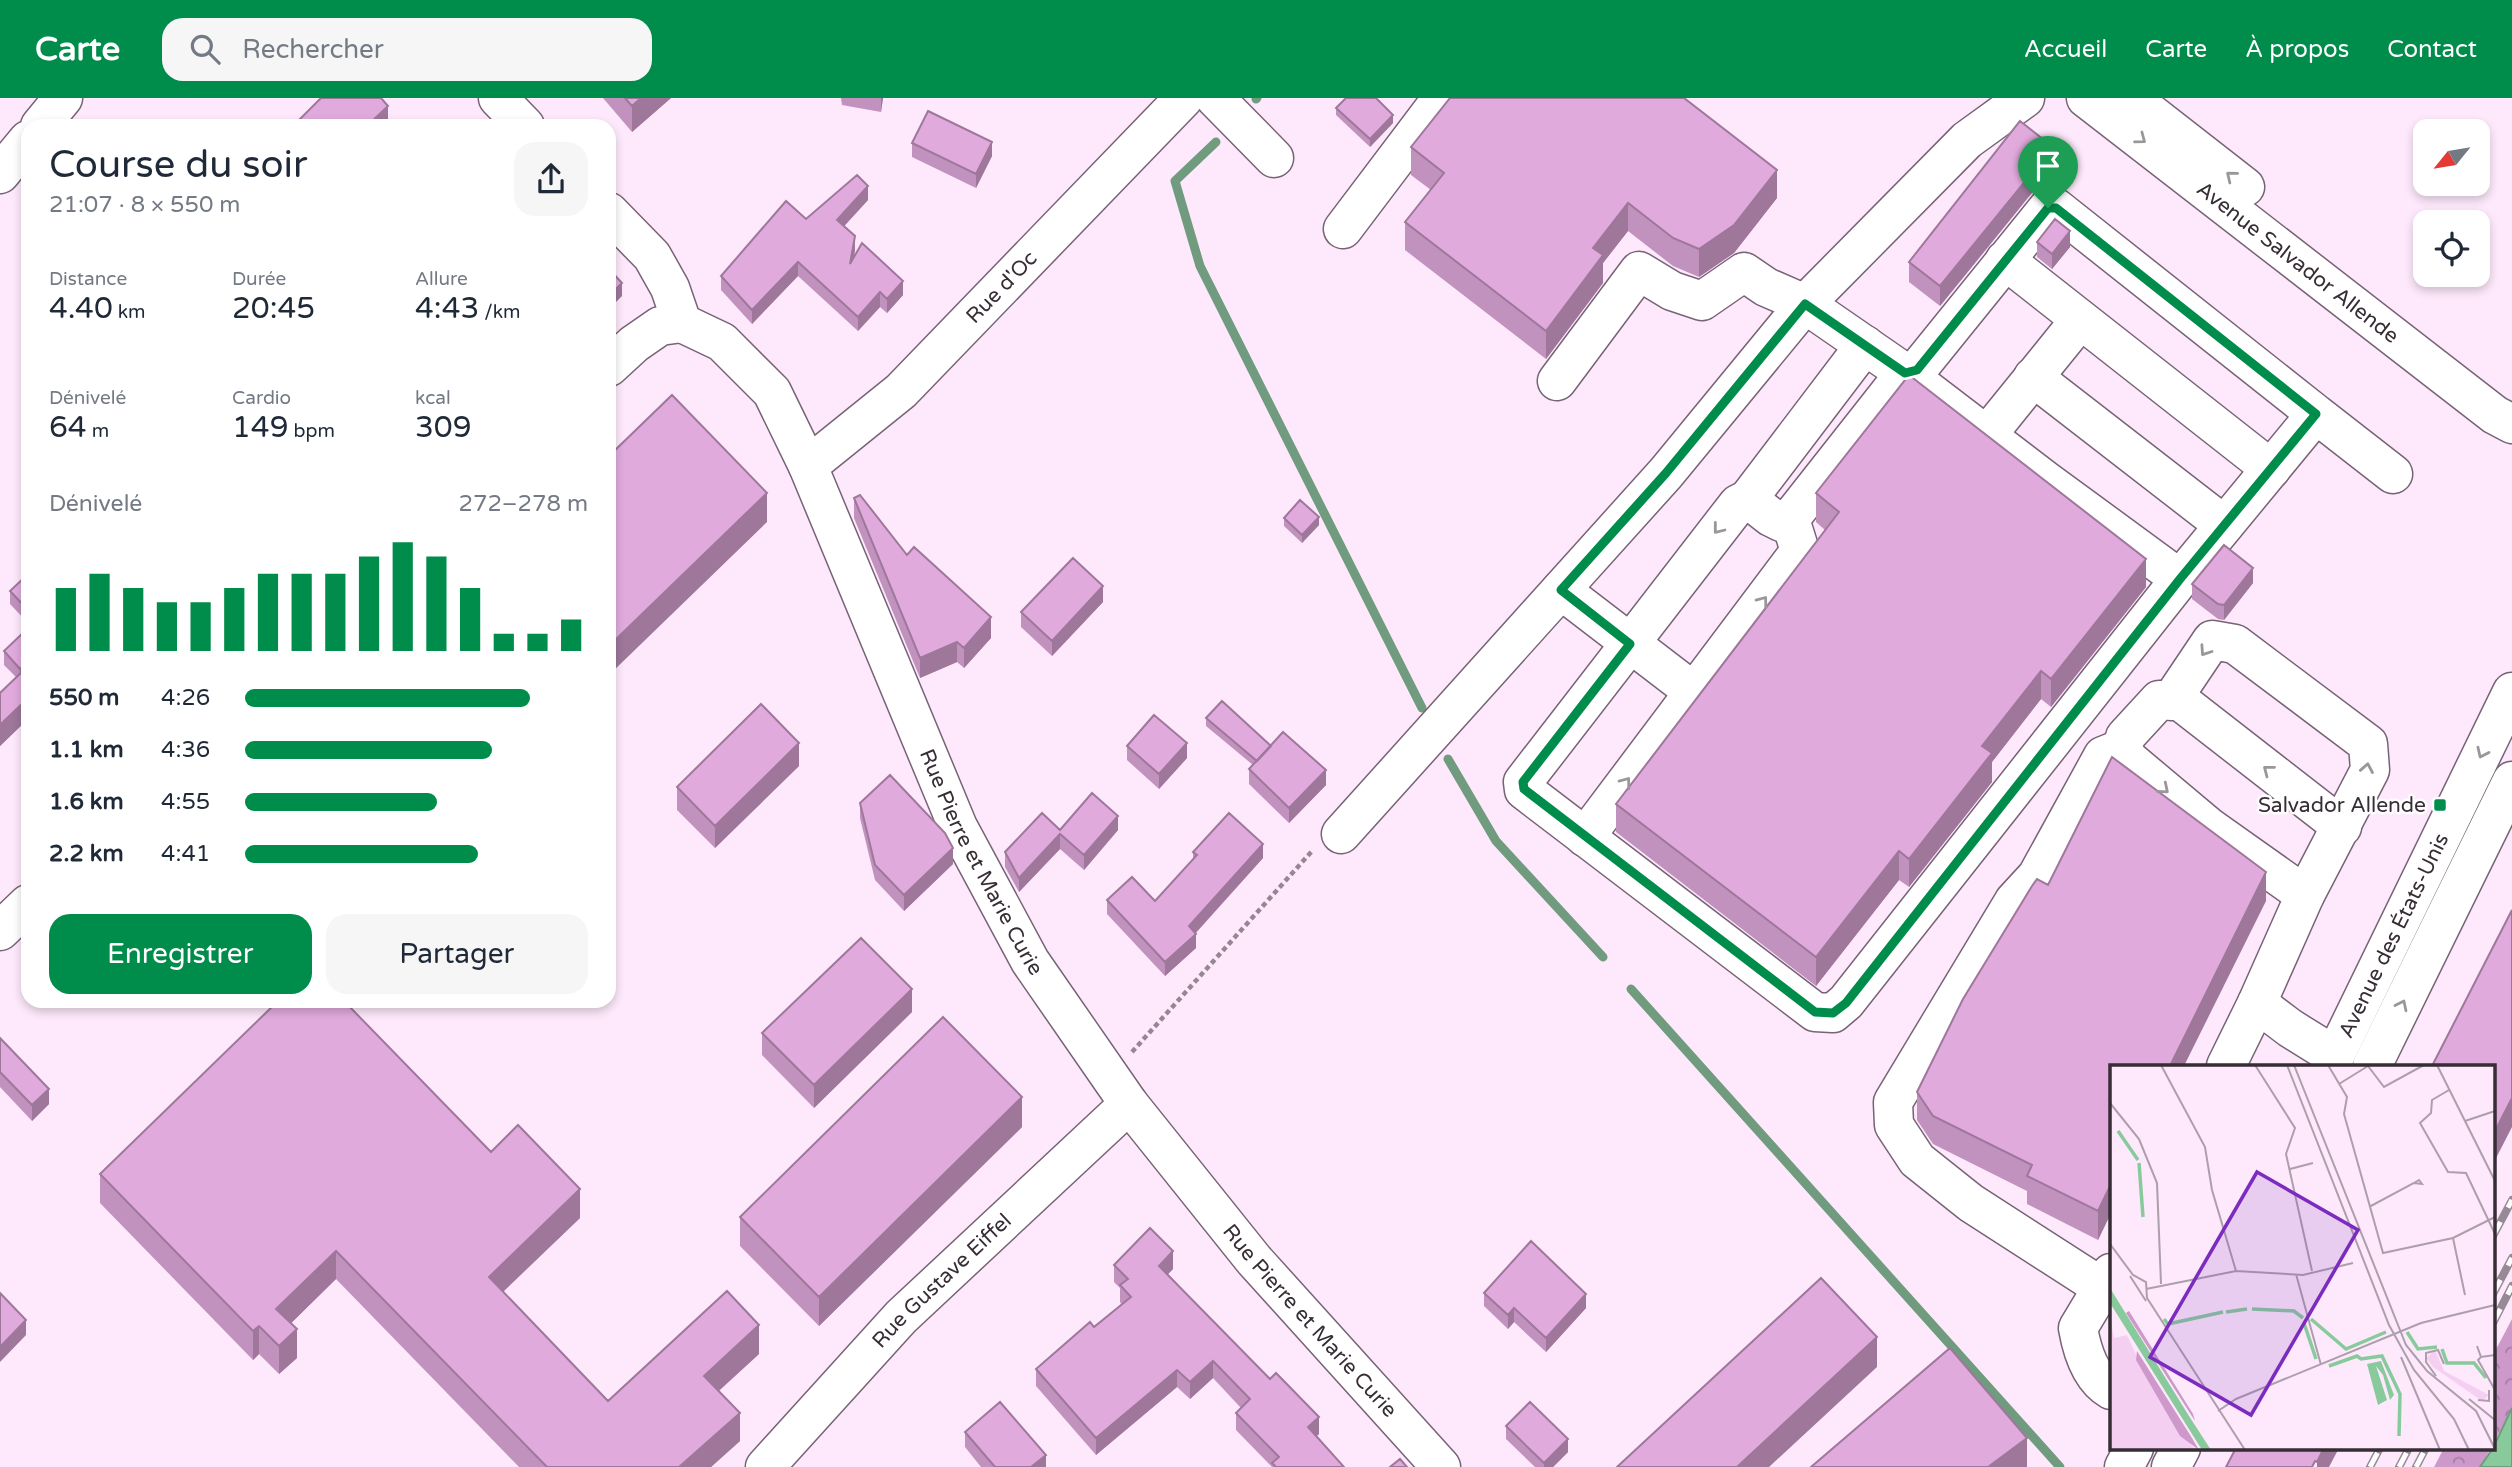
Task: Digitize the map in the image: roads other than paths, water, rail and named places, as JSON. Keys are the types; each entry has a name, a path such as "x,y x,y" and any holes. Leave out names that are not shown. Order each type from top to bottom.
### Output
{"main road":[{"path":"46,119 63,98"},
{"path":"498,98 518,119"},
{"name":"Rue d'Oc","path":"808,466 901,391 1184,98"},
{"path":"1214,98 1274,158"},
{"path":"1343,229 1442,98"},
{"path":"1967,140 1996,98"},
{"path":"1341,834 1666,473 1805,304 1967,140 2025,98"},
{"name":"Avenue Salvador Allende","path":"2086,98 2508,416"},
{"name":"Avenue Salvador Allende","path":"2131,98 2496,386 2508,416"},
{"path":"0,174 21,148"},
{"path":"1748,499 1781,522 1790,519 1905,373 1917,370 2048,208 2056,208 2393,474"},
{"path":"616,219 652,257 670,288 682,323 660,326 616,361"},
{"path":"2005,260 2271,469"},
{"path":"1557,381 1639,271 1672,291 1702,301 1744,272 1766,287 1805,304 1866,345 2180,579"},
{"path":"1987,435 2080,320"},
{"name":"Rue Pierre et Marie Curie","path":"682,323 722,342 772,392 808,466 958,827 1030,961 1129,1104 1254,1260 1441,1467"},
{"path":"1866,345 1748,499 1738,504 1523,782 1524,789 1532,797 1815,1012 1833,1013 1846,1003 2180,579 2316,414"},
{"path":"2034,377 2224,525"},
{"path":"1585,837 1800,551 1790,519"},
{"path":"1561,590 1694,692"},
{"path":"2171,701 2212,640 2235,645 2368,744 2370,770 2305,895 2226,1065"},
{"name":"Avenue des États-Unis","path":"2332,1061 2512,692"},
{"path":"2305,895 2209,827 2128,759 2123,748 2125,737 2159,700 2180,701 2342,827"},
{"path":"2110,1389 2102,1384 2082,1352 2078,1328 2107,1281 1971,1203 1917,1160 1894,1125 1893,1102 2014,901 2037,876 2103,756 2123,748"},
{"name":"Avenue des États-Unis","path":"2372,1065 2512,781"},
{"path":"0,931 21,911"},
{"path":"2257,1003 2332,1061"},
{"name":"Rue Gustave Eiffel","path":"765,1467 901,1317 1129,1104"},
{"path":"2124,1467 2133,1450"},
{"path":"2171,1467 2180,1450"}],"waterway":[{"path":"1216,142 1175,181 1200,266 1422,708"},
{"path":"1448,759 1496,841 1603,957"},
{"path":"1631,989 2060,1467"}],"railway":[{"path":"2494,1234 2512,1200"},
{"path":"2494,1292 2512,1258"},
{"path":"2494,1321 2512,1286"},
{"path":"2370,1467 2379,1450"},
{"path":"2399,1467 2408,1450"},
{"path":"2416,1467 2425,1450"}],"place":[{"name":"Salvador Allende","path":"2440,805"}]}
